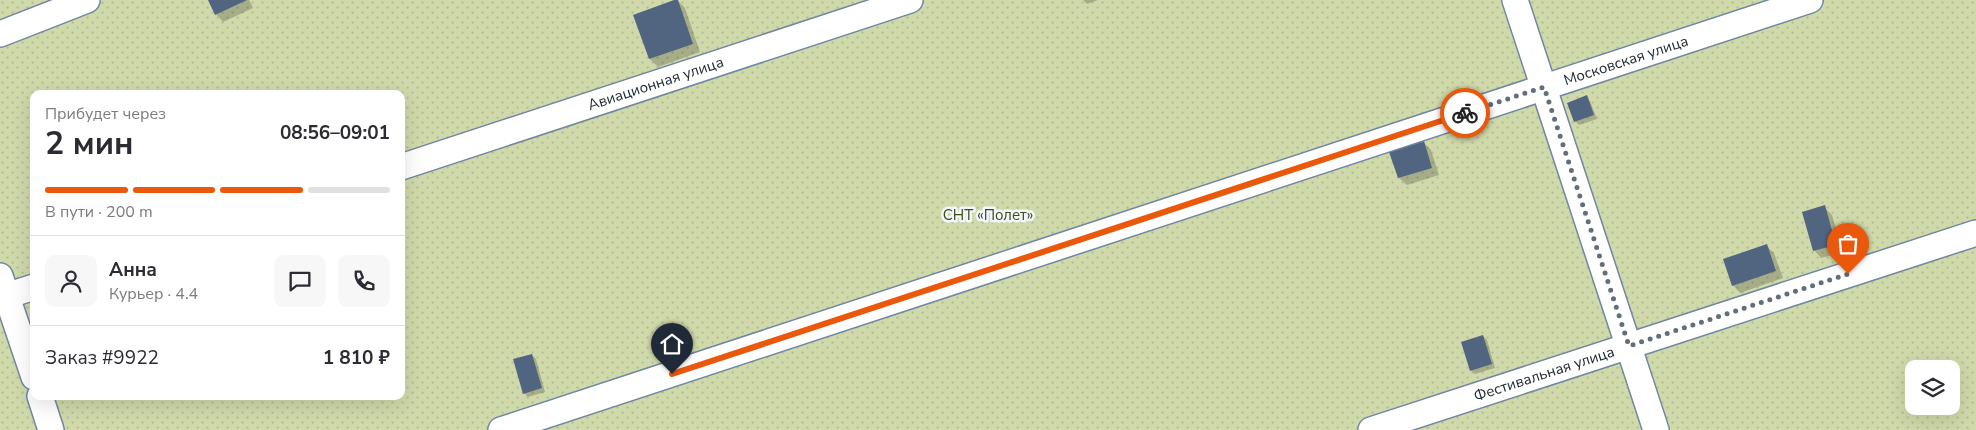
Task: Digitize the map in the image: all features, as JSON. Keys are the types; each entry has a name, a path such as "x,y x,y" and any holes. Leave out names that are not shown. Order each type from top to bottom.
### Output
{"street":[{"path":"0,34 86,0"},
{"name":"Авиационная улица","path":"405,166 910,0"},
{"path":"1515,0 1656,430"},
{"name":"Московская улица","path":"501,430 1810,0"},
{"name":"Фестивальная улица","path":"1371,430 1976,233"},
{"path":"30,287 2,290 30,366"},
{"path":"41,400 51,430"}],"green space":[{"name":"СНТ «Полет»","path":"0,0 1976,0 1976,430 0,430"}],"building":[{"path":"208,0 247,0 215,15"},
{"path":"678,0 693,44 649,59 633,15"},
{"path":"1587,95 1594,115 1574,122 1567,103"},
{"path":"1424,141 1432,168 1398,178 1389,152"},
{"path":"1825,205 1836,245 1813,251 1802,212"},
{"path":"1767,244 1776,271 1732,286 1723,259"},
{"path":"1483,335 1492,364 1470,371 1461,342"},
{"path":"532,354 542,388 523,394 513,359"}],"way so far":[{"path":"1465,113 1544,87 1629,346 1848,274"}],"route":[{"path":"672,374 1465,113"}]}
